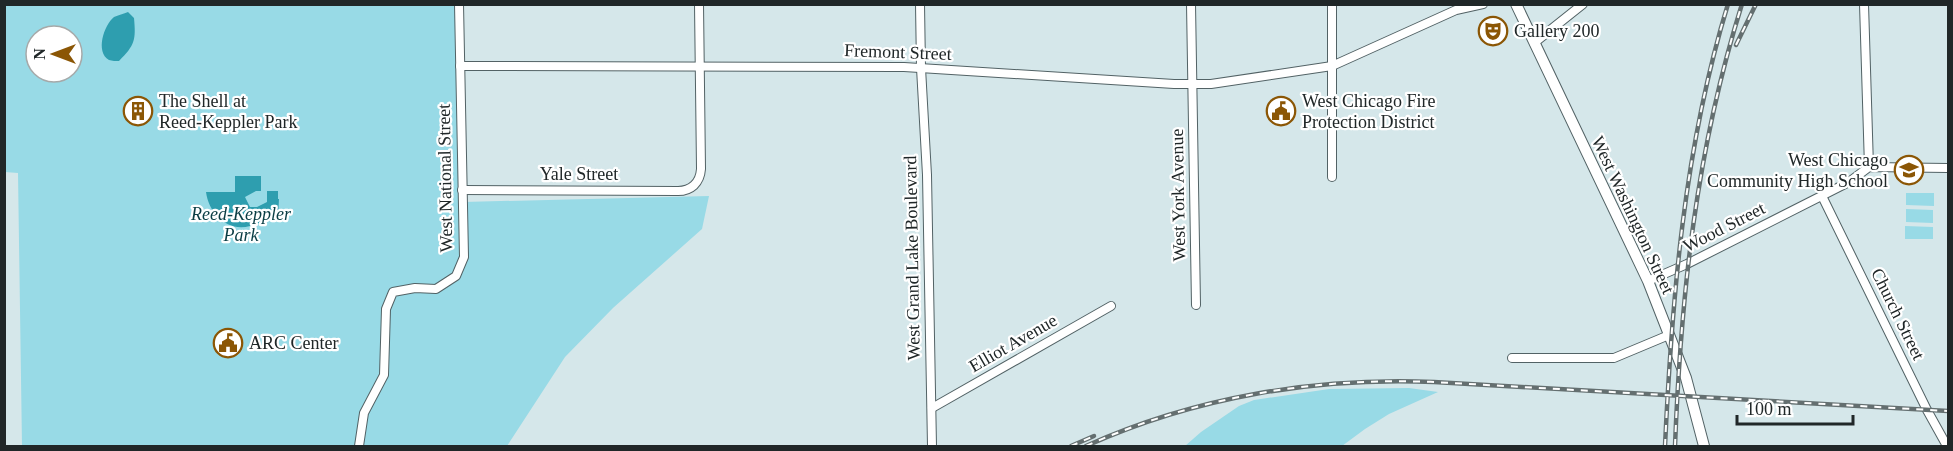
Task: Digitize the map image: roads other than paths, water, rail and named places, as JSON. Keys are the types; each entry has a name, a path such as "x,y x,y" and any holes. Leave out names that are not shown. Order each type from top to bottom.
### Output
{"main road":[{"name":"West Washington Street","path":"1516,4 1648,281 1686,378 1704,447"}],"street":[{"name":"West National Street","path":"359,447 364,413 384,375 387,309 393,292 414,288 436,289 456,276 464,257 459,4"},
{"path":"699,4 700,67"},
{"name":"West Grand Lake Boulevard","path":"920,4 927,175 932,447"},
{"name":"West York Avenue","path":"1191,4 1196,305"},
{"path":"1332,4 1332,177"},
{"name":"Fremont Street","path":"460,66 921,68 1211,84 1332,66 1456,10 1483,4"},
{"path":"1534,43 1583,4"},
{"path":"1864,4 1869,167 1948,168"},
{"name":"Yale Street","path":"462,190 688,190 694,186 700,175 700,67"},
{"name":"Wood Street","path":"1648,281 1822,196 1851,181 1869,167"},
{"name":"Church Street","path":"1822,196 1947,447"},
{"name":"Elliot Avenue","path":"932,408 1111,306"},
{"path":"1512,358 1614,358 1669,335"}],"railway":[{"path":"1665,446 1676,279 1683,224 1701,113 1728,4"},
{"path":"1675,446 1687,278 1702,168 1726,59 1742,4"},
{"path":"1736,45 1756,4"},
{"path":"1086,446 1127,429 1213,403 1300,387 1389,381 1948,411"},
{"path":"1071,446 1094,436"}],"place":[{"name":"Gallery 200","path":"1493,31"},
{"name":"The Shell at Reed-Keppler Park","path":"138,111"},
{"name":"West Chicago Fire Protection District","path":"1281,111"},
{"name":"West Chicago Community High School","path":"1909,170"},
{"name":"ARC Center","path":"228,343"}],"park label":[{"name":"Reed-Keppler Park","path":"241,224"}]}
